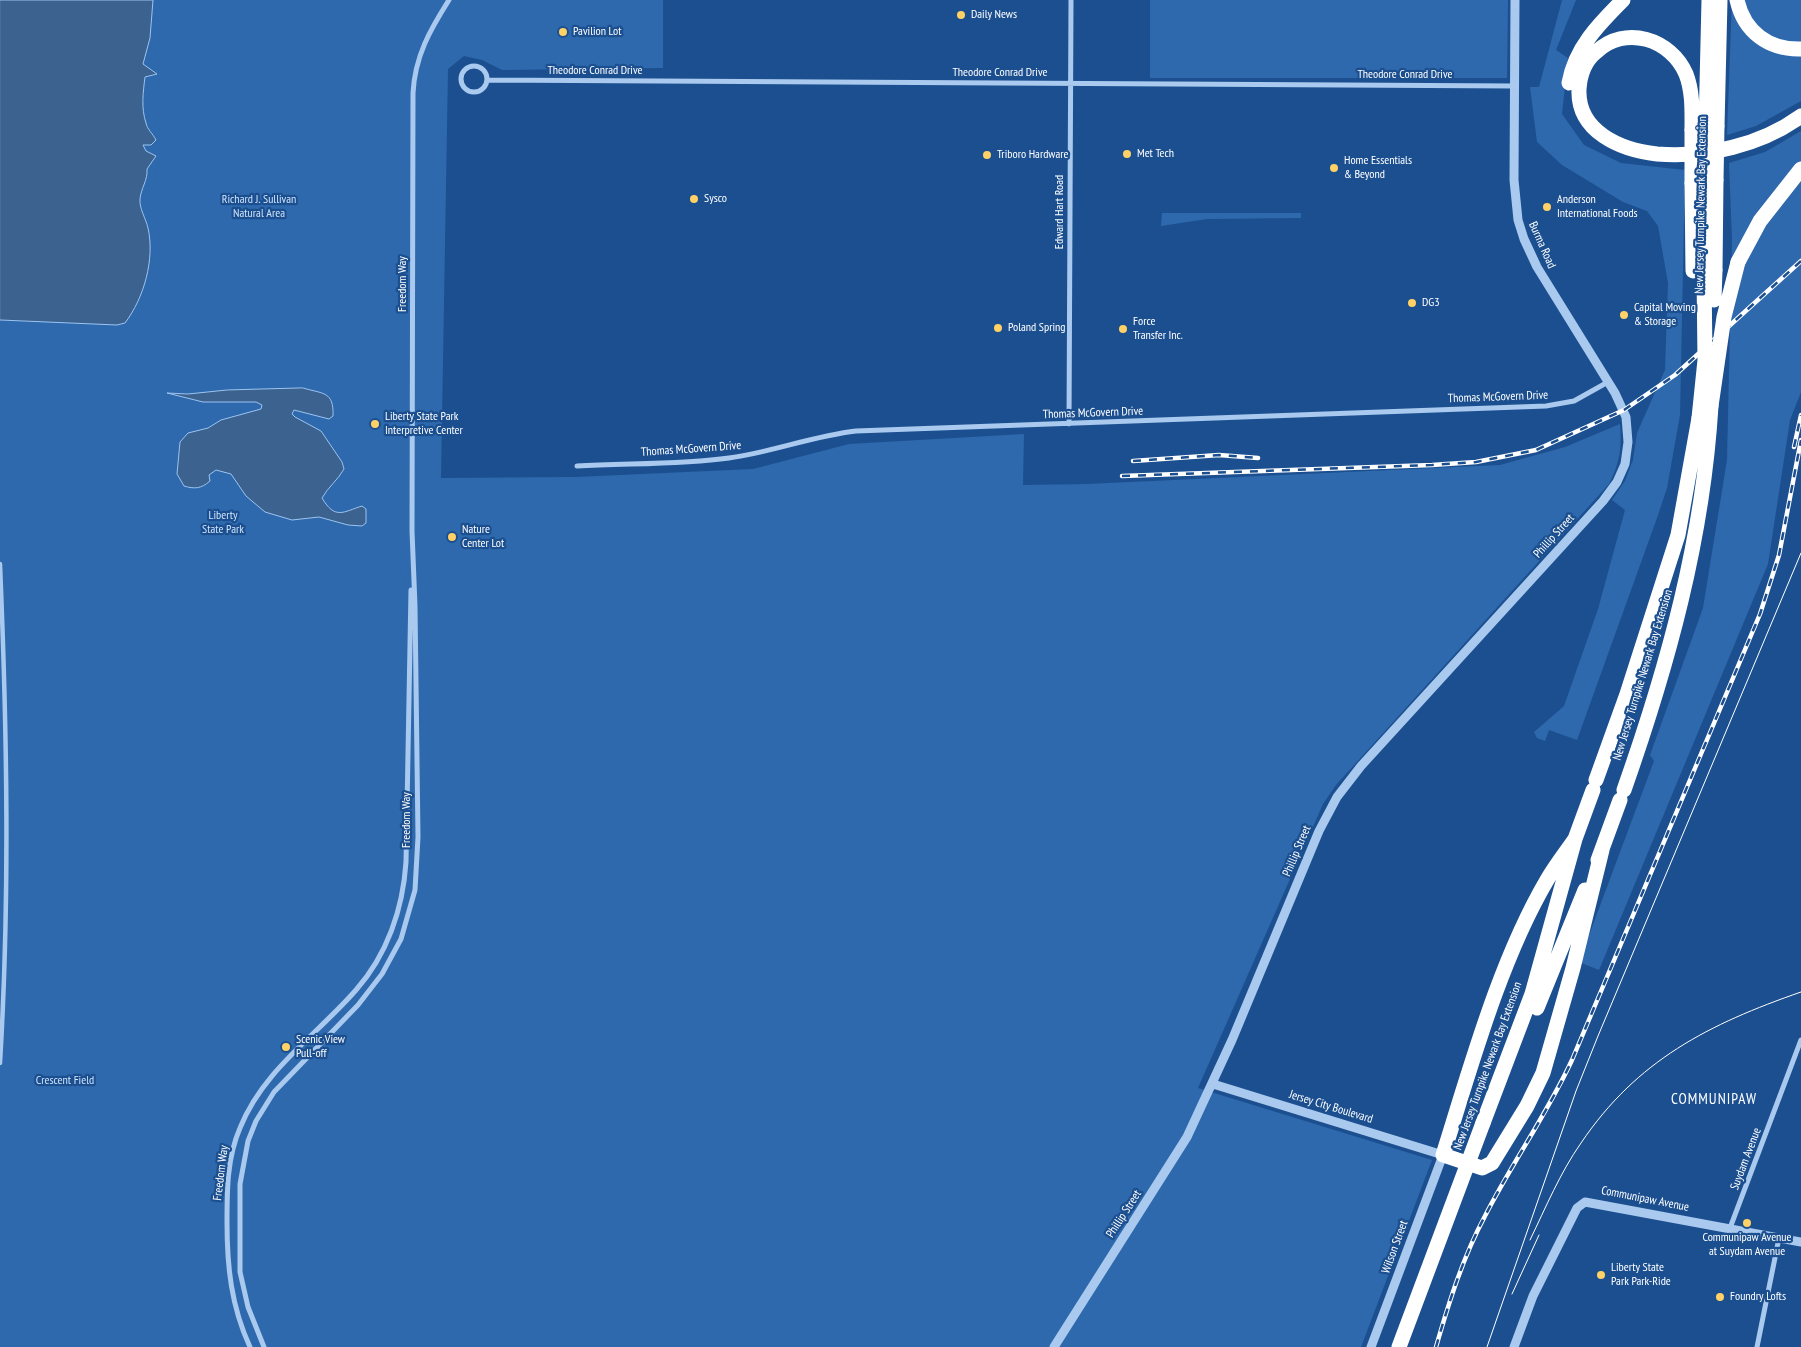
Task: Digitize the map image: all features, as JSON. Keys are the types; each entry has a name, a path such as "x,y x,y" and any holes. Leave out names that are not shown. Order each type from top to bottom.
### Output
{"highway":[{"path":"1623,0 1599,24 1584,43 1569,82 1569,98 1573,116 1593,142 1630,159 1655,163 1686,163 1712,160 1746,152 1772,142 1801,127"},
{"name":"New Jersey Turnpike Newark Bay Extension","path":"1410,1347 1534,986 1575,839 1630,687 1673,551 1684,505 1693,453 1696,414 1704,360 1704,182 1709,0"},
{"name":"New Jersey Turnpike Newark Bay Extension","path":"1705,128 1720,0"},
{"path":"1737,0 1744,19 1760,38 1775,46 1801,49"},
{"path":"1704,272 1704,182 1705,128 1692,100 1688,80 1679,62 1663,46 1644,38 1623,38 1602,46 1591,56 1583,69 1579,83 1579,98 1582,111 1600,134 1612,142 1633,150 1674,154 1718,150 1760,138 1801,116"},
{"path":"1710,406 1724,317 1738,262 1760,221 1801,169"},
{"name":"New Jersey Turnpike Newark Bay Extension","path":"1399,1347 1488,1124 1602,850 1654,702 1685,586 1702,499 1710,406 1704,272"},
{"path":"1575,839 1548,879 1520,935 1488,1015 1443,1155 1476,1166 1489,1166 1500,1154 1531,1099 1549,1054 1602,850"}],"street":[{"name":"Freedom Way","path":"250,1347 235,1309 228,1272 227,1195 230,1160 240,1128 259,1093 278,1069 356,990 375,964 392,932 402,896 406,862 409,607 412,577 414,82 416,66 424,42 449,0"},
{"name":"Edward Hart Road","path":"1069,424 1071,0"},
{"name":"Burma Road","path":"1515,0 1515,201 1520,229 1540,272 1608,382 1626,417"},
{"name":"Theodore Conrad Drive","path":"473,66 482,68 487,80 480,91 472,92 464,88 460,80 465,69 473,66"},
{"name":"Theodore Conrad Drive","path":"487,80 1514,86"},
{"name":"Thomas McGovern Drive","path":"576,466 726,458 772,450 815,437 856,431 1546,406 1574,401 1608,382"},
{"name":"Phillip Street","path":"1054,1347 1177,1154 1213,1084 1318,832 1337,797 1361,766 1611,492 1622,474 1626,459 1628,442 1626,417"},
{"path":"0,564 6,811 5,936 0,1062"},
{"name":"Freedom Way","path":"264,1347 248,1307 240,1272 240,1190 244,1157 252,1131 267,1101 290,1074 358,1005 382,974 400,939 412,903 418,852 415,606 412,577"},
{"path":"320,1027 328,1036"},
{"name":"Suydam Avenue","path":"1730,1228 1801,1040"},
{"name":"Jersey City Boulevard","path":"1213,1084 1443,1155"},
{"name":"Wilson Street","path":"1371,1347 1443,1155"},
{"name":"Communipaw Avenue","path":"1514,1347 1540,1281 1577,1208 1582,1203 1594,1202 1801,1242"},
{"path":"1757,1347 1778,1238"}],"green space":[{"path":"137,0 663,0 663,68 502,70 482,60 464,56 448,69 441,478 576,477 753,469 849,444 1024,434 1023,485 1087,484 1500,465 1565,447 1620,424 1621,440 1619,455 1616,469 1609,484 1336,785 1323,804 1198,1088 1432,1160 1361,1347 0,1347 0,320 111,323"},
{"path":"1150,0 1508,0 1507,78 1150,78"},
{"path":"1562,0 1576,0 1556,50 1568,58 1562,114 1584,145 1621,163 1685,170 1680,415 1667,488 1577,740 1549,730 1545,741 1537,738 1534,732 1564,706 1598,609 1625,510 1612,500 1625,481 1633,460 1637,433 1665,370 1668,283 1658,226 1647,211 1623,202 1562,165 1537,142 1530,87 1539,87"},
{"path":"1732,0 1801,0 1801,101 1756,126 1727,135"},
{"path":"1801,131 1801,392 1790,420 1768,564 1599,970 1579,962 1654,761 1650,755 1703,608 1727,460 1732,240 1729,163 1765,152"},
{"path":"1162,213 1301,213 1301,218 1207,219 1161,226"}],"shaded area":[{"path":"0,0 153,0 150,38 143,64 157,74 145,77 143,106 147,125 156,140 151,145 143,145 146,151 156,156 147,169 140,199 150,240 149,265 138,302 125,323 117,325 0,320"},
{"path":"303,388 326,395 332,402 333,416 329,419 294,410 292,414 321,431 342,462 344,469 322,498 331,509 340,513 362,506 366,509 366,523 362,526 348,525 319,517 292,520 265,512 246,496 231,474 216,470 209,475 210,481 204,486 194,488 184,486 177,474 180,442 188,433 208,428 221,420 261,409 262,405 256,402 203,402 167,393 188,394 227,390"}],"tram line":[{"path":"1487,1347 1576,1091 1801,553"},
{"path":"1530,1240 1573,1154 1603,1114 1626,1089 1651,1067 1678,1048 1706,1032 1736,1017 1801,992"},
{"path":"1512,1294 1539,1235"}],"railway":[{"path":"1122,476 1432,465 1476,462 1536,450 1624,410 1675,375 1801,261"},
{"path":"1794,447 1801,415"},
{"path":"1436,1347 1451,1297 1470,1247 1495,1196 1552,1100 1572,1060 1760,614 1779,555 1801,440"},
{"path":"1133,461 1219,455 1258,458"}],"place":[{"name":"Daily News","path":"961,15"},
{"name":"Pavilion Lot","path":"563,32"},
{"name":"Met Tech","path":"1127,154"},
{"name":"Triboro Hardware","path":"987,155"},
{"name":"Home Essentials & Beyond","path":"1334,168"},
{"name":"Sysco","path":"694,199"},
{"name":"Anderson International Foods","path":"1547,207"},
{"name":"DG3","path":"1412,303"},
{"name":"Capital Moving & Storage","path":"1624,315"},
{"name":"Poland Spring","path":"998,328"},
{"name":"Force Transfer Inc.","path":"1123,329"},
{"name":"Liberty State Park Interpretive Center","path":"375,424"},
{"name":"Nature Center Lot","path":"452,537"},
{"name":"Scenic View Pull-off","path":"286,1047"},
{"name":"Communipaw Avenue at Suydam Avenue","path":"1747,1223"},
{"name":"Liberty State Park Park-Ride","path":"1601,1275"},
{"name":"Foundry Lofts","path":"1720,1297"}],"district":[{"name":"COMMUNIPAW","path":"1714,1100"}],"park label":[{"name":"Richard J. Sullivan Natural Area","path":"259,207"},
{"name":"Liberty State Park","path":"223,523"},
{"name":"Crescent Field","path":"65,1081"}]}
